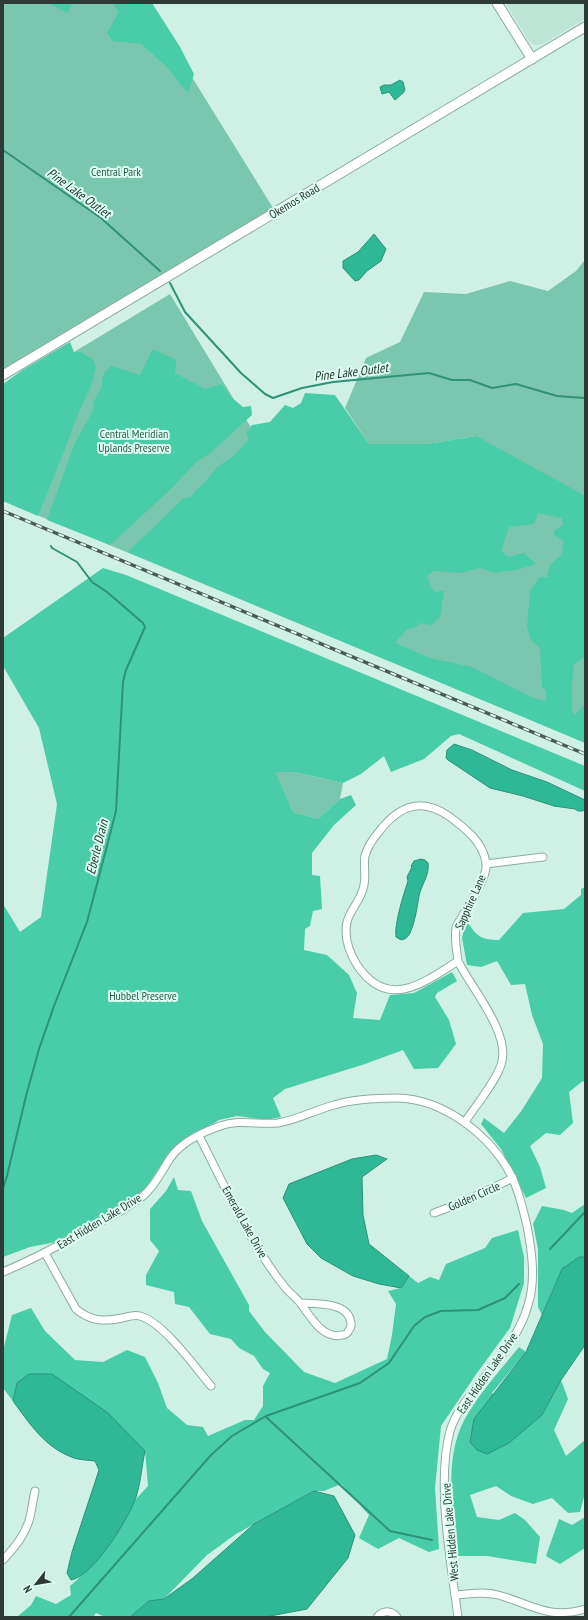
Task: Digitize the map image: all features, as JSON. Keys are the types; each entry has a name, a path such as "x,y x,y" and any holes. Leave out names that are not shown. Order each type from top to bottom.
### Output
{"street":[{"path":"497,3 532,59"},
{"name":"Okemos Road","path":"3,375 585,27"},
{"name":"Sapphire Lane","path":"458,962 421,984 411,988 400,990 386,989 372,982 362,971 353,958 348,944 346,930 348,921 362,894 366,872 365,857 374,838 390,818 396,813 410,807 423,805 436,808 474,836 480,846 486,864 482,882 456,928 456,945 458,962 499,1034 504,1054 502,1064 497,1073 465,1122"},
{"path":"486,864 543,857"},
{"name":"East Hidden Lake Drive","path":"3,1272 45,1253 130,1206 150,1190 173,1154 182,1145 222,1125 236,1122 276,1123 288,1121 333,1105 366,1099 399,1098 418,1100 439,1108 465,1122 496,1152 513,1178 523,1208 531,1243 532,1290 528,1307 519,1327 504,1350 461,1406 450,1432 448,1447"},
{"name":"Emerald Lake Drive","path":"198,1136 252,1237 265,1259 285,1287 300,1303 310,1318 326,1332 334,1336 340,1336 349,1331 351,1326 349,1316 341,1309 330,1305 300,1303"},
{"name":"Golden Circle","path":"434,1213 513,1178"},
{"path":"45,1253 73,1303 83,1315 100,1321 140,1316 164,1332 187,1356 211,1386"},
{"name":"West Hidden Lake Drive","path":"448,1447 445,1476 445,1502 458,1617"},
{"path":"3,1560 13,1550 24,1534 30,1518 35,1491"},
{"path":"455,1595 482,1593 496,1594 510,1599 535,1612 551,1616 569,1615 585,1609"},
{"path":"377,1617 380,1613 387,1611 393,1613 397,1617"}],"shaded area":[{"path":"505,3 585,3 585,19 543,44 534,45 529,41"},
{"path":"400,80 403,82 405,90 395,100 389,92 382,94 380,87 384,85 391,85"},
{"path":"374,234 386,249 381,261 367,271 359,280 355,281 343,268 343,261 358,252"},
{"path":"454,744 472,750 512,770 547,782 585,800 585,809 583,811 578,811 575,809 554,806 523,796 490,788 446,758 447,750"},
{"path":"421,859 428,863 428,872 420,892 412,929 408,937 401,940 396,937 396,924 408,881 407,877 414,861"},
{"path":"376,1155 387,1159 362,1177 363,1215 369,1244 409,1276 401,1288 379,1284 353,1276 321,1258 307,1244 283,1198 289,1184 352,1159"},
{"path":"579,1257 585,1257 585,1345 561,1380 542,1415 509,1443 487,1454 477,1450 470,1442 474,1419 526,1352 562,1269"},
{"path":"29,1374 52,1374 108,1413 145,1451 137,1495 125,1521 99,1558 89,1569 80,1576 71,1580 67,1573 72,1552 99,1470 95,1461 74,1458 64,1454 46,1442 32,1427 13,1401 17,1383"},
{"path":"314,1491 334,1496 355,1535 348,1558 307,1609 265,1617 130,1617 149,1601 164,1599 193,1578 254,1524"}],"green space":[{"name":"Central Park","path":"3,3 146,3 273,208 3,372"},
{"path":"48,3 73,3 67,13"},
{"path":"112,3 152,3 180,47 194,74 188,93 165,65 141,44 113,41 107,33 119,12"},
{"name":"Central Meridian Uplands Preserve","path":"585,260 585,742 3,501 3,395 170,294 360,607 476,436 427,444 369,444 345,408 366,358 400,342 424,292 466,294 510,281 548,291 576,271"},
{"path":"70,342 74,352 81,352 92,358 96,367 92,383 73,426 38,516 3,501 3,384 24,369"},
{"path":"153,349 176,360 175,373 205,389 222,384 231,397 243,407 251,406 252,415 208,455 196,462 171,489 110,545 47,520 74,445 93,410 94,401 102,386 104,373 111,366 140,375"},
{"path":"305,393 335,395 369,444 427,444 476,436 585,497 585,657 574,664 572,711 575,715 585,704 585,743 128,552 184,498 191,497 216,468 235,455 249,439 246,434 252,425 270,422 285,405 293,408 301,403","holes":["538,513 561,518 564,525 556,529 553,534 564,541 562,554 550,565 547,577 540,577 530,591 527,627 531,640 540,648 542,688 546,690 546,701 533,698 472,667 430,658 395,643 406,630 421,623 431,625 440,617 444,591 435,592 431,587 427,576 434,571 460,573 480,568 495,573 520,569 536,564 524,553 509,557 501,551 509,527 534,524"]},
{"name":"Hubbel Preserve","path":"103,568 126,575 585,766 585,791 459,734 451,736 424,759 391,772 384,756 361,774 343,783 294,772 275,772 293,812 318,819 340,799 351,795 356,805 334,825 312,853 312,875 320,876 322,909 313,911 310,926 305,929 304,950 327,955 349,975 357,993 353,1018 380,1020 390,995 414,993 452,972 457,981 437,993 435,997 449,1020 456,1044 438,1068 414,1069 403,1050 365,1064 285,1089 273,1098 281,1117 266,1120 237,1116 219,1120 179,1144 167,1156 146,1188 125,1205 56,1242 30,1247 3,1257 3,904 20,932 41,917 57,804 39,728 3,666 3,638"},
{"path":"274,772 294,772 343,783 340,799 318,819 293,812"},
{"path":"585,887 585,1083 583,1081 569,1092 573,1123 560,1135 546,1133 530,1146 540,1167 546,1188 526,1198 501,1149 481,1124 484,1118 504,1133 522,1110 542,1078 543,1044 532,1015 525,984 511,985 497,961 481,967 467,965 462,938 466,920 479,936 487,939 499,940 523,913 564,909 581,895 581,889"},
{"path":"174,1177 178,1190 191,1191 202,1221 249,1305 249,1311 265,1332 304,1372 335,1383 387,1359 396,1304 388,1291 401,1288 409,1276 418,1283 430,1277 439,1280 446,1264 485,1248 492,1238 518,1230 524,1257 524,1283 510,1328 441,1426 435,1488 439,1549 429,1552 399,1538 378,1549 359,1538 369,1515 341,1484 324,1491 314,1491 236,1534 207,1555 164,1599 149,1601 130,1617 105,1617 96,1613 93,1617 17,1617 31,1605 36,1596 56,1604 71,1595 70,1586 78,1579 136,1499 148,1486 145,1451 17,1383 13,1401 3,1388 3,1351 12,1315 31,1308 45,1331 75,1360 103,1362 127,1350 145,1357 158,1383 167,1408 187,1425 203,1427 208,1436 245,1420 254,1420 263,1406 263,1386 270,1373 263,1369 254,1356 239,1348 231,1339 210,1334 189,1307 175,1304 174,1292 146,1285 146,1275 159,1251 150,1240 150,1209 166,1191"},
{"path":"585,1204 585,1257 577,1259 569,1264 563,1271 553,1289 542,1315 538,1307 538,1249 533,1224 542,1206 572,1213"},
{"path":"519,1347 526,1352 492,1393 542,1415 561,1380 568,1399 554,1430 566,1456 585,1440 585,1493 580,1512 568,1513 552,1498 533,1504 511,1496 496,1486 470,1495 477,1517 499,1520 515,1513 525,1520 540,1537 536,1564 487,1556 457,1556 452,1511 451,1479 454,1449 458,1435 476,1401"},
{"path":"585,1517 585,1548 560,1564 546,1556 559,1519 572,1525"}],"waterway":[{"name":"Pine Lake Outlet","path":"3,150 101,218 160,271"},
{"name":"Pine Lake Outlet","path":"170,283 185,312 241,373 265,394 273,398 302,388 333,382 429,373 452,380 470,380 492,388 516,384 557,396 585,398"},
{"name":"Eberle Drain","path":"3,1188 39,1049 87,922 116,811 123,682 126,670 145,627 143,623 107,592 92,582 77,562 51,546"},
{"path":"550,1249 585,1212"},
{"path":"69,1617 211,1455 232,1436 266,1416 360,1383 389,1363 414,1326 425,1317 441,1311 478,1310 505,1298 519,1284"},
{"path":"266,1417 390,1531 432,1540"}],"railway":[{"path":"3,511 585,754"}]}
